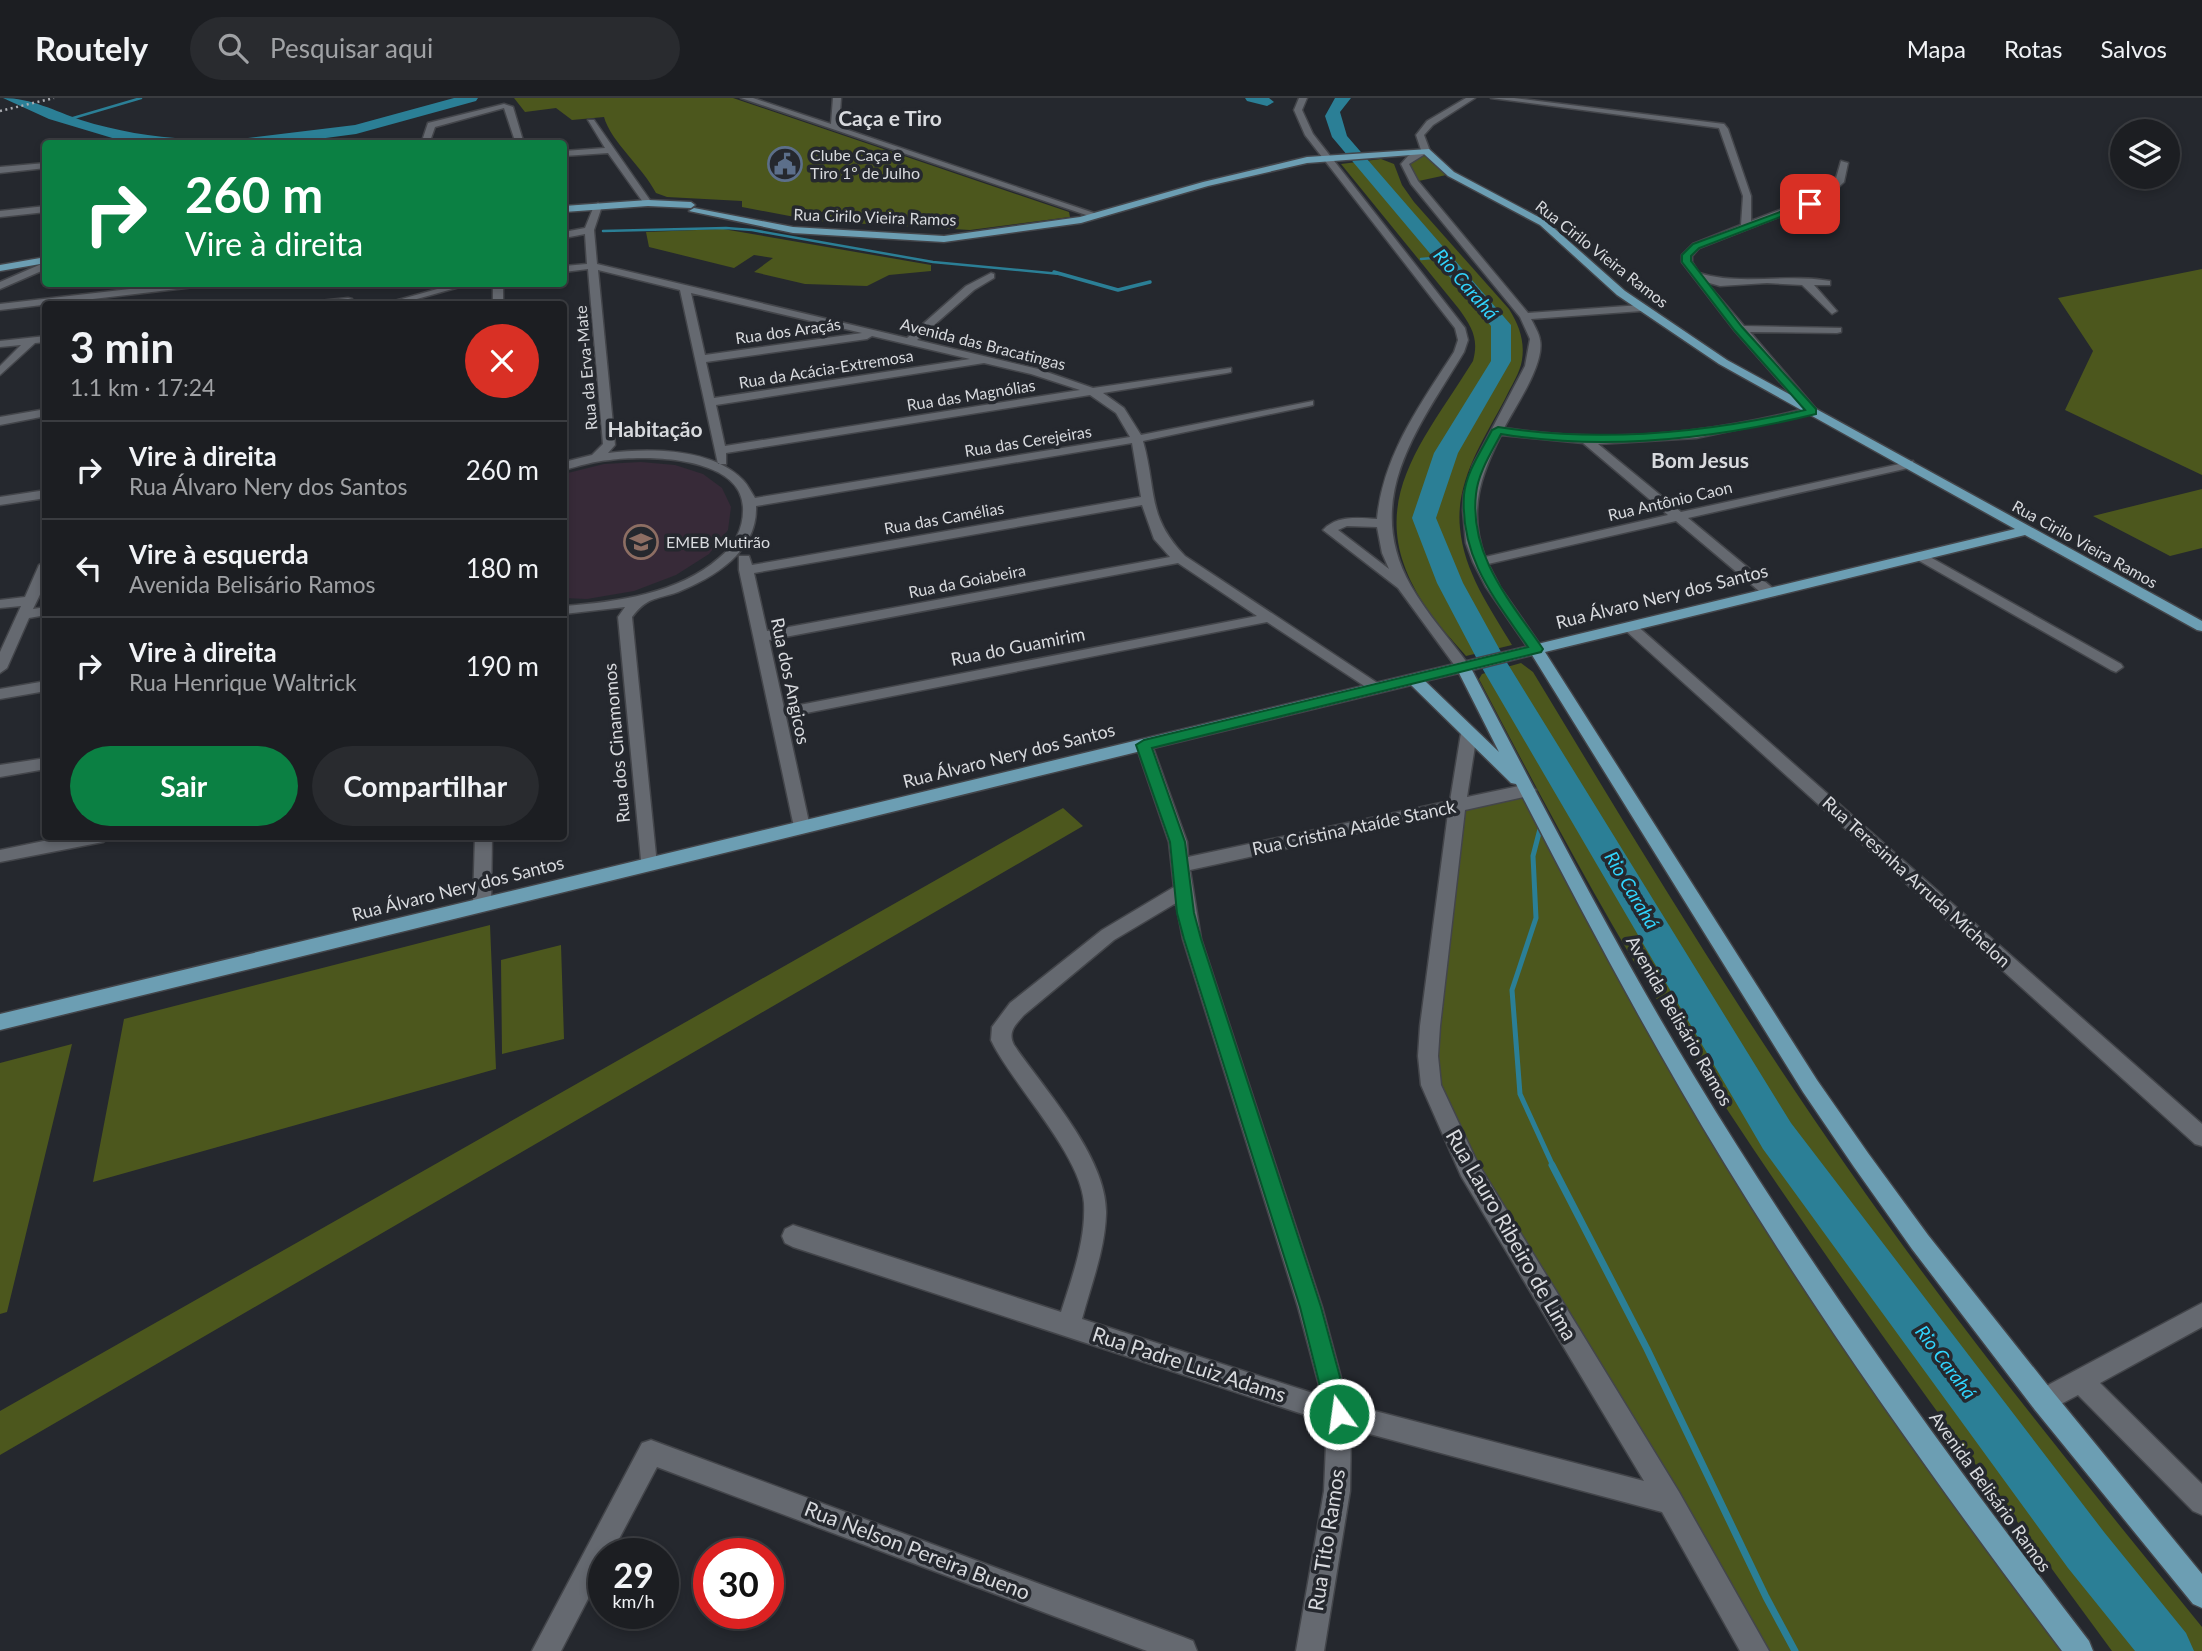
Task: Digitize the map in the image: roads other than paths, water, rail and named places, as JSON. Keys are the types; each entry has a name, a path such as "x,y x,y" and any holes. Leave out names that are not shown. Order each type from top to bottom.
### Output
{"main road":[{"name":"Rua Cirilo Vieira Ramos","path":"567,211 648,203 692,208 814,232 929,239 1055,225 1098,216 1228,178 1334,157 1426,151 1451,174 1543,223 1605,281 1723,362 2202,627"},
{"name":"Rua Cirilo Vieira Ramos","path":"597,208 692,208"},
{"path":"0,266 42,261"},
{"name":"Rua Álvaro Nery dos Santos","path":"0,1022 2028,530"},
{"path":"1536,649 1810,1086 1920,1242 2044,1401 2202,1595"},
{"name":"Avenida Belisário Ramos","path":"1467,666 1528,790 1621,967 1744,1176 1815,1286 1931,1452 2079,1651"},
{"path":"1414,679 1528,790"}],"street":[{"path":"745,98 1098,216"},
{"path":"835,128 837,98"},
{"name":"Avenida Belisário Ramos","path":"1303,98 1298,110 1299,117 1313,141 1334,157 1460,328 1463,340 1459,352 1399,452 1387,484 1381,523 1388,553 1403,586 1467,666"},
{"path":"1471,98 1422,131 1420,135 1426,151 1407,161 1406,169 1525,316 1535,339 1531,366 1479,465 1470,494 1470,527 1480,562 1493,587 1536,649"},
{"path":"1495,98 1721,126 1747,196 1746,227"},
{"path":"426,140 429,126 504,106 509,107 519,140"},
{"path":"591,122 648,203"},
{"path":"567,155 611,150"},
{"path":"1498,430 1547,438 1586,440 1699,433 1750,426 1812,411 1739,329 1686,262 1689,251 1810,204 1833,190 1844,174 1844,163"},
{"path":"1,170 42,165"},
{"name":"Rua da Erva-Mate","path":"597,208 589,230 609,445"},
{"path":"0,214 42,209"},
{"path":"567,234 589,230"},
{"path":"0,286 42,262"},
{"name":"Avenida das Bracatingas","path":"567,269 592,266 988,360 1055,377 1092,391 1123,414 1137,439 1147,500 1155,529 1180,559 1266,618 1377,688"},
{"path":"1695,275 1720,283 1767,280 1826,283"},
{"path":"909,341 970,288 991,276"},
{"path":"1805,282 1832,311"},
{"path":"46,301 153,287"},
{"path":"395,301 412,293 447,287"},
{"path":"685,288 724,471"},
{"path":"0,307 42,302"},
{"path":"1525,316 1641,308"},
{"path":"1739,329 1837,330"},
{"name":"Rua dos Araçás","path":"701,359 879,334"},
{"path":"0,372 31,341"},
{"path":"0,344 42,341"},
{"name":"Rua da Acácia-Extremosa","path":"710,402 988,360"},
{"name":"Rua das Magnólias","path":"720,450 1227,370"},
{"name":"Rua das Cerejeiras","path":"750,503 1137,439 1309,403"},
{"path":"0,421 42,413"},
{"path":"1586,440 1770,593"},
{"name":"Rua da Erva-Mate","path":"609,445 623,454"},
{"name":"Rua da Erva-Mate","path":"596,458 609,445"},
{"path":"567,465 623,454 647,453 690,458 724,471 745,491 750,503 750,522 740,542 718,564 688,583 636,602 567,610"},
{"name":"Rua Antônio Caon","path":"1480,562 1909,464"},
{"path":"0,501 42,495"},
{"name":"Rua das Camélias","path":"746,570 1147,500"},
{"path":"1381,523 1343,523 1330,530 1403,586"},
{"name":"Rua dos Angicos","path":"740,542 802,827"},
{"path":"1921,556 2116,667"},
{"name":"Rua da Goiabeira","path":"761,637 1180,559"},
{"path":"0,668 42,574"},
{"path":"610,607 625,617 636,602"},
{"path":"0,604 42,610"},
{"name":"Rua dos Cinamomos","path":"625,617 648,865"},
{"name":"Rua do Guamirim","path":"777,714 1266,618"},
{"name":"Rua Teresinha Arruda Michelon","path":"1630,627 2202,1137"},
{"path":"0,694 42,687"},
{"name":"Rua Lauro Ribeiro de Lima","path":"1469,733 1457,806 1430,1026 1428,1056 1431,1085 1469,1169 1670,1501 1755,1651"},
{"name":"Rua Tito Ramos","path":"1144,745 1172,824 1192,939 1310,1307 1339,1414 1337,1491 1310,1651"},
{"path":"0,771 42,764"},
{"name":"Rua Cristina Ataíde Stanck","path":"1181,865 1528,790"},
{"path":"0,856 82,840"},
{"path":"482,905 484,840"},
{"path":"1069,1326 1090,1246 1095,1199 1082,1164 1006,1052 1001,1040 1002,1027 1017,1009 1108,935 1183,890"},
{"name":"Rua Padre Luiz Adams","path":"793,1236 1339,1414 1670,1501"},
{"path":"2044,1401 2202,1314"},
{"path":"2081,1381 2202,1502"},
{"name":"Rua Nelson Pereira Bueno","path":"546,1651 651,1452 1182,1651"}],"waterway":[{"path":"10,98 97,130 149,140"},
{"path":"63,121 141,98"},
{"path":"271,140 356,129 471,98"},
{"path":"1252,98 1267,102"},
{"name":"Rio Carahá","path":"1344,98 1333,112 1333,120 1340,137 1501,325 1501,361 1446,453 1424,518 1450,583 1492,661 1777,1136 2086,1550 2168,1651"},
{"path":"603,231 726,228 752,230 933,262 1060,274"},
{"path":"1421,259 1444,257"},
{"path":"1054,272 1118,290 1150,282"},
{"path":"1540,829 1533,856 1536,918 1512,990 1520,1094 1553,1166"},
{"path":"1552,1165 1647,1349 1766,1597 1795,1651"}],"railway":[{"path":"0,111 54,98"}],"place":[{"name":"Clube Caça e Tiro 1º de Julho","path":"785,164"},
{"name":"EMEB Mutirão","path":"641,542"}],"district":[{"name":"Caça e Tiro","path":"890,119"},
{"name":"Habitação","path":"655,430"},
{"name":"Bom Jesus","path":"1700,461"}]}
